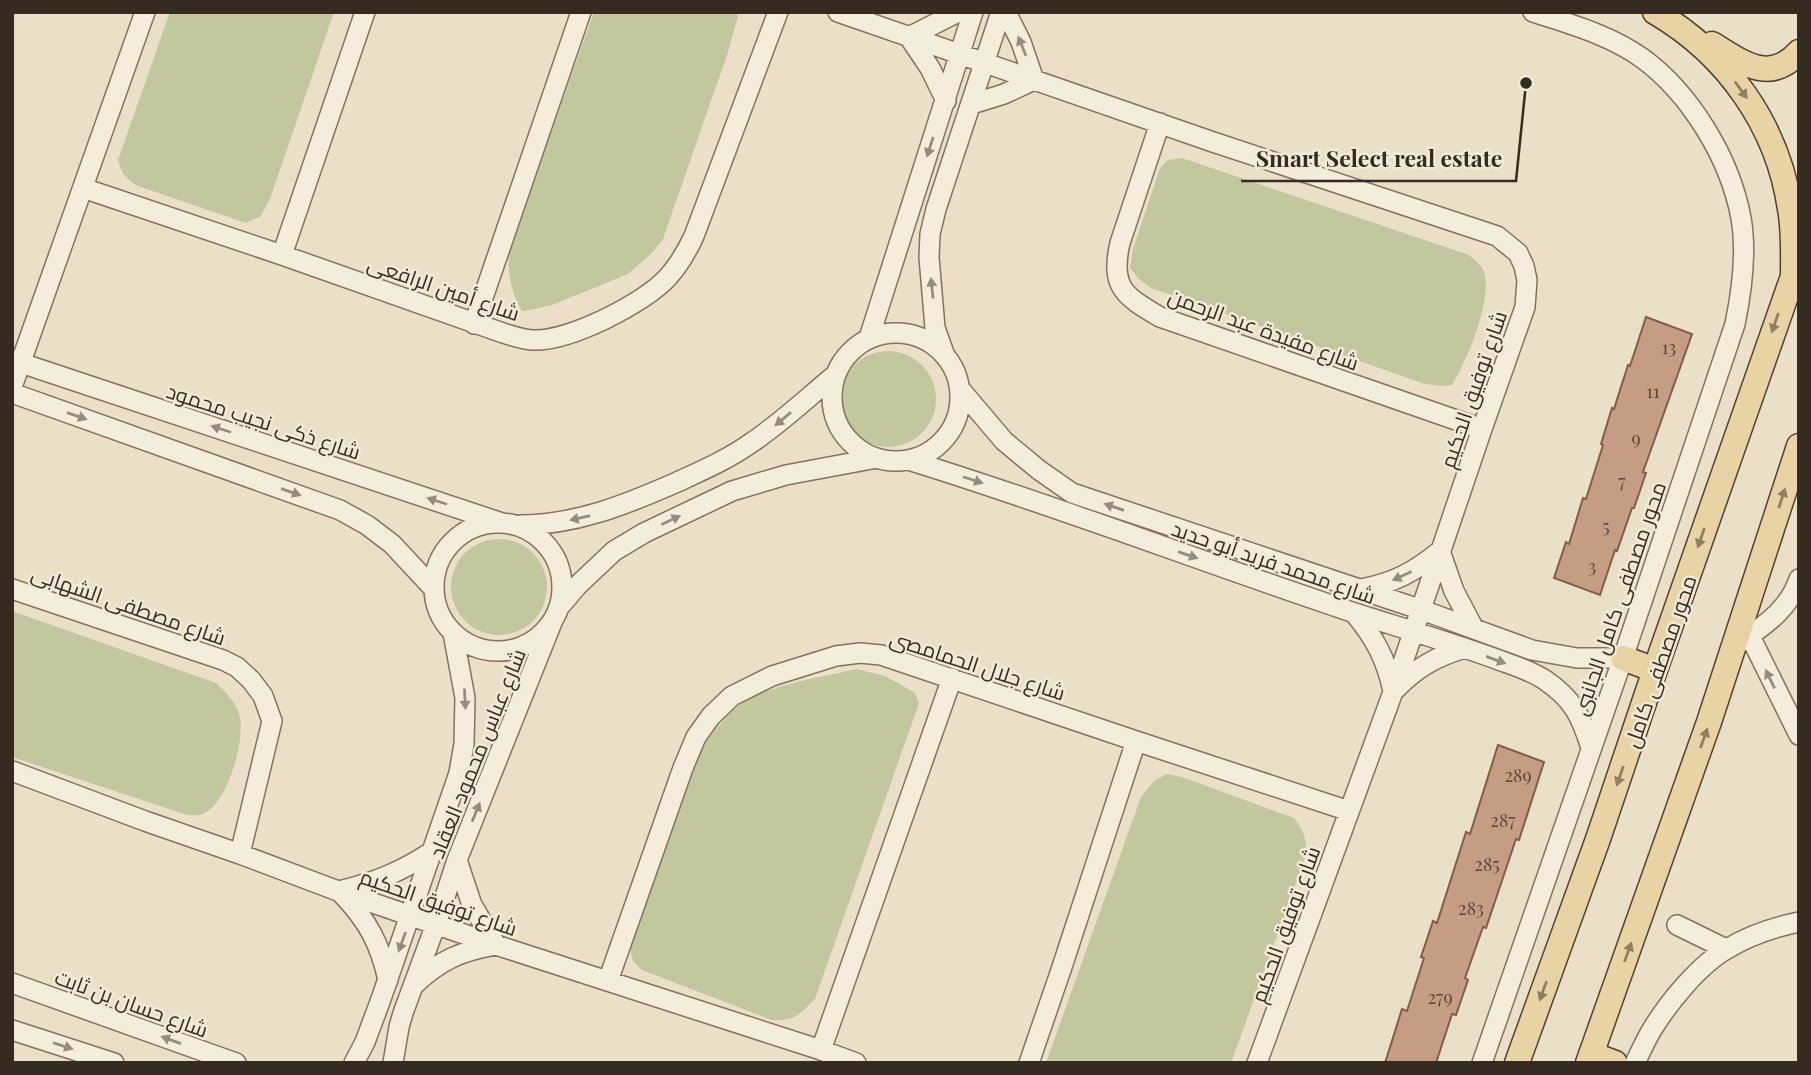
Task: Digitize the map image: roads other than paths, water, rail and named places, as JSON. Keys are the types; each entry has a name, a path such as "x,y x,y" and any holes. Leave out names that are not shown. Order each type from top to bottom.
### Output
{"main road":[{"path":"1663,17 1759,69 1775,68 1790,61 1799,52"},
{"name":"محور مصطفى كامل","path":"1517,1063 1598,839 1796,266 1784,176 1764,126 1741,89 1721,64 1698,41 1663,17"},
{"path":"1615,1063 1590,1059 1742,635 1799,446"},
{"path":"1623,658 1656,670"}],"street":[{"path":"12,387 16,361 83,188 145,12"},
{"path":"282,255 365,12"},
{"path":"474,324 580,12"},
{"name":"شارع أمين الرافعى","path":"83,188 474,324 521,338 536,340 557,337 632,304 667,278 682,259 694,236 778,12"},
{"name":"شارع توفيق الحكيم","path":"838,12 1213,142 1497,236 1518,253 1524,266 1527,280 1525,307 1393,692 1257,1063"},
{"path":"946,101 930,68 909,37 958,12"},
{"path":"869,338 973,12"},
{"path":"944,354 935,328 929,257 930,234 984,63 1003,12"},
{"path":"972,104 1004,94 1034,80 1021,42 1003,12"},
{"name":"محور مصطفى كامل الجانبى","path":"1482,1063 1623,658 1735,324 1742,292 1741,220 1734,189 1695,110 1670,81 1640,57 1607,38 1534,12"},
{"name":"شارع مفيدة عبد الرحمن","path":"1160,123 1115,263 1118,282 1127,294 1160,317 1482,429"},
{"path":"902,332 932,343 944,354 957,376 960,405 956,421 937,447 908,460 892,461 877,458 858,449 844,435 834,416 831,396 835,375 843,359 855,346 885,333 902,332"},
{"name":"شارع ذكى نجيب محمود","path":"16,361 509,524"},
{"path":"509,524 531,532 545,542 555,556 563,589 557,613 544,633 515,649 482,649 453,633 436,605 434,589 438,566 449,546 460,535 488,523 550,523 572,520 636,501 722,462 777,424 835,375"},
{"name":"شارع محمد فريد أبو حديد","path":"960,389 1004,441 1072,493 1422,610 1532,650 1577,658 1623,658"},
{"path":"12,393 340,510 367,525 392,544 434,589"},
{"name":"شارع عباس محمود العقاد","path":"393,1063 399,1027 457,860 557,613 578,585 614,551 643,533 732,491 786,475 877,458"},
{"name":"شارع محمد فريد أبو حديد","path":"908,460 974,480 1353,612 1465,648 1542,678 1574,706 1583,721 1591,748"},
{"path":"1359,590 1403,577 1440,551 1454,591 1474,629"},
{"path":"1799,579 1780,612 1769,622 1742,635 1799,735"},
{"name":"شارع مصطفى الشهابى","path":"12,589 223,660 237,667 251,680 263,696 272,721 240,854"},
{"path":"1353,612 1380,649 1393,692"},
{"name":"شارع عباس محمود العقاد","path":"354,1063 365,1042 412,915 459,773 464,744 465,698 453,633"},
{"path":"1393,692 1425,664 1444,654 1465,648"},
{"name":"شارع جلال الحمامصى","path":"608,981 696,737 711,716 732,696 772,676 836,656 881,654 1349,811"},
{"path":"821,1050 952,678"},
{"path":"1029,1063 1136,741"},
{"name":"شارع توفيق الحكيم","path":"12,771 338,891 856,1063"},
{"path":"338,891 389,876 434,850"},
{"path":"412,987 430,970 450,958 472,949 496,945 472,905 457,860"},
{"path":"338,891 357,909 372,931 388,980"},
{"path":"1636,1063 1653,1029 1671,1002 1694,976 1726,949 1794,920"},
{"path":"1677,925 1726,949"},
{"name":"شارع حسان بن ثابت","path":"12,983 236,1063"},
{"path":"12,1030 114,1063"}],"place":[{"name":"Smart Select real estate","path":"1526,83"}]}
